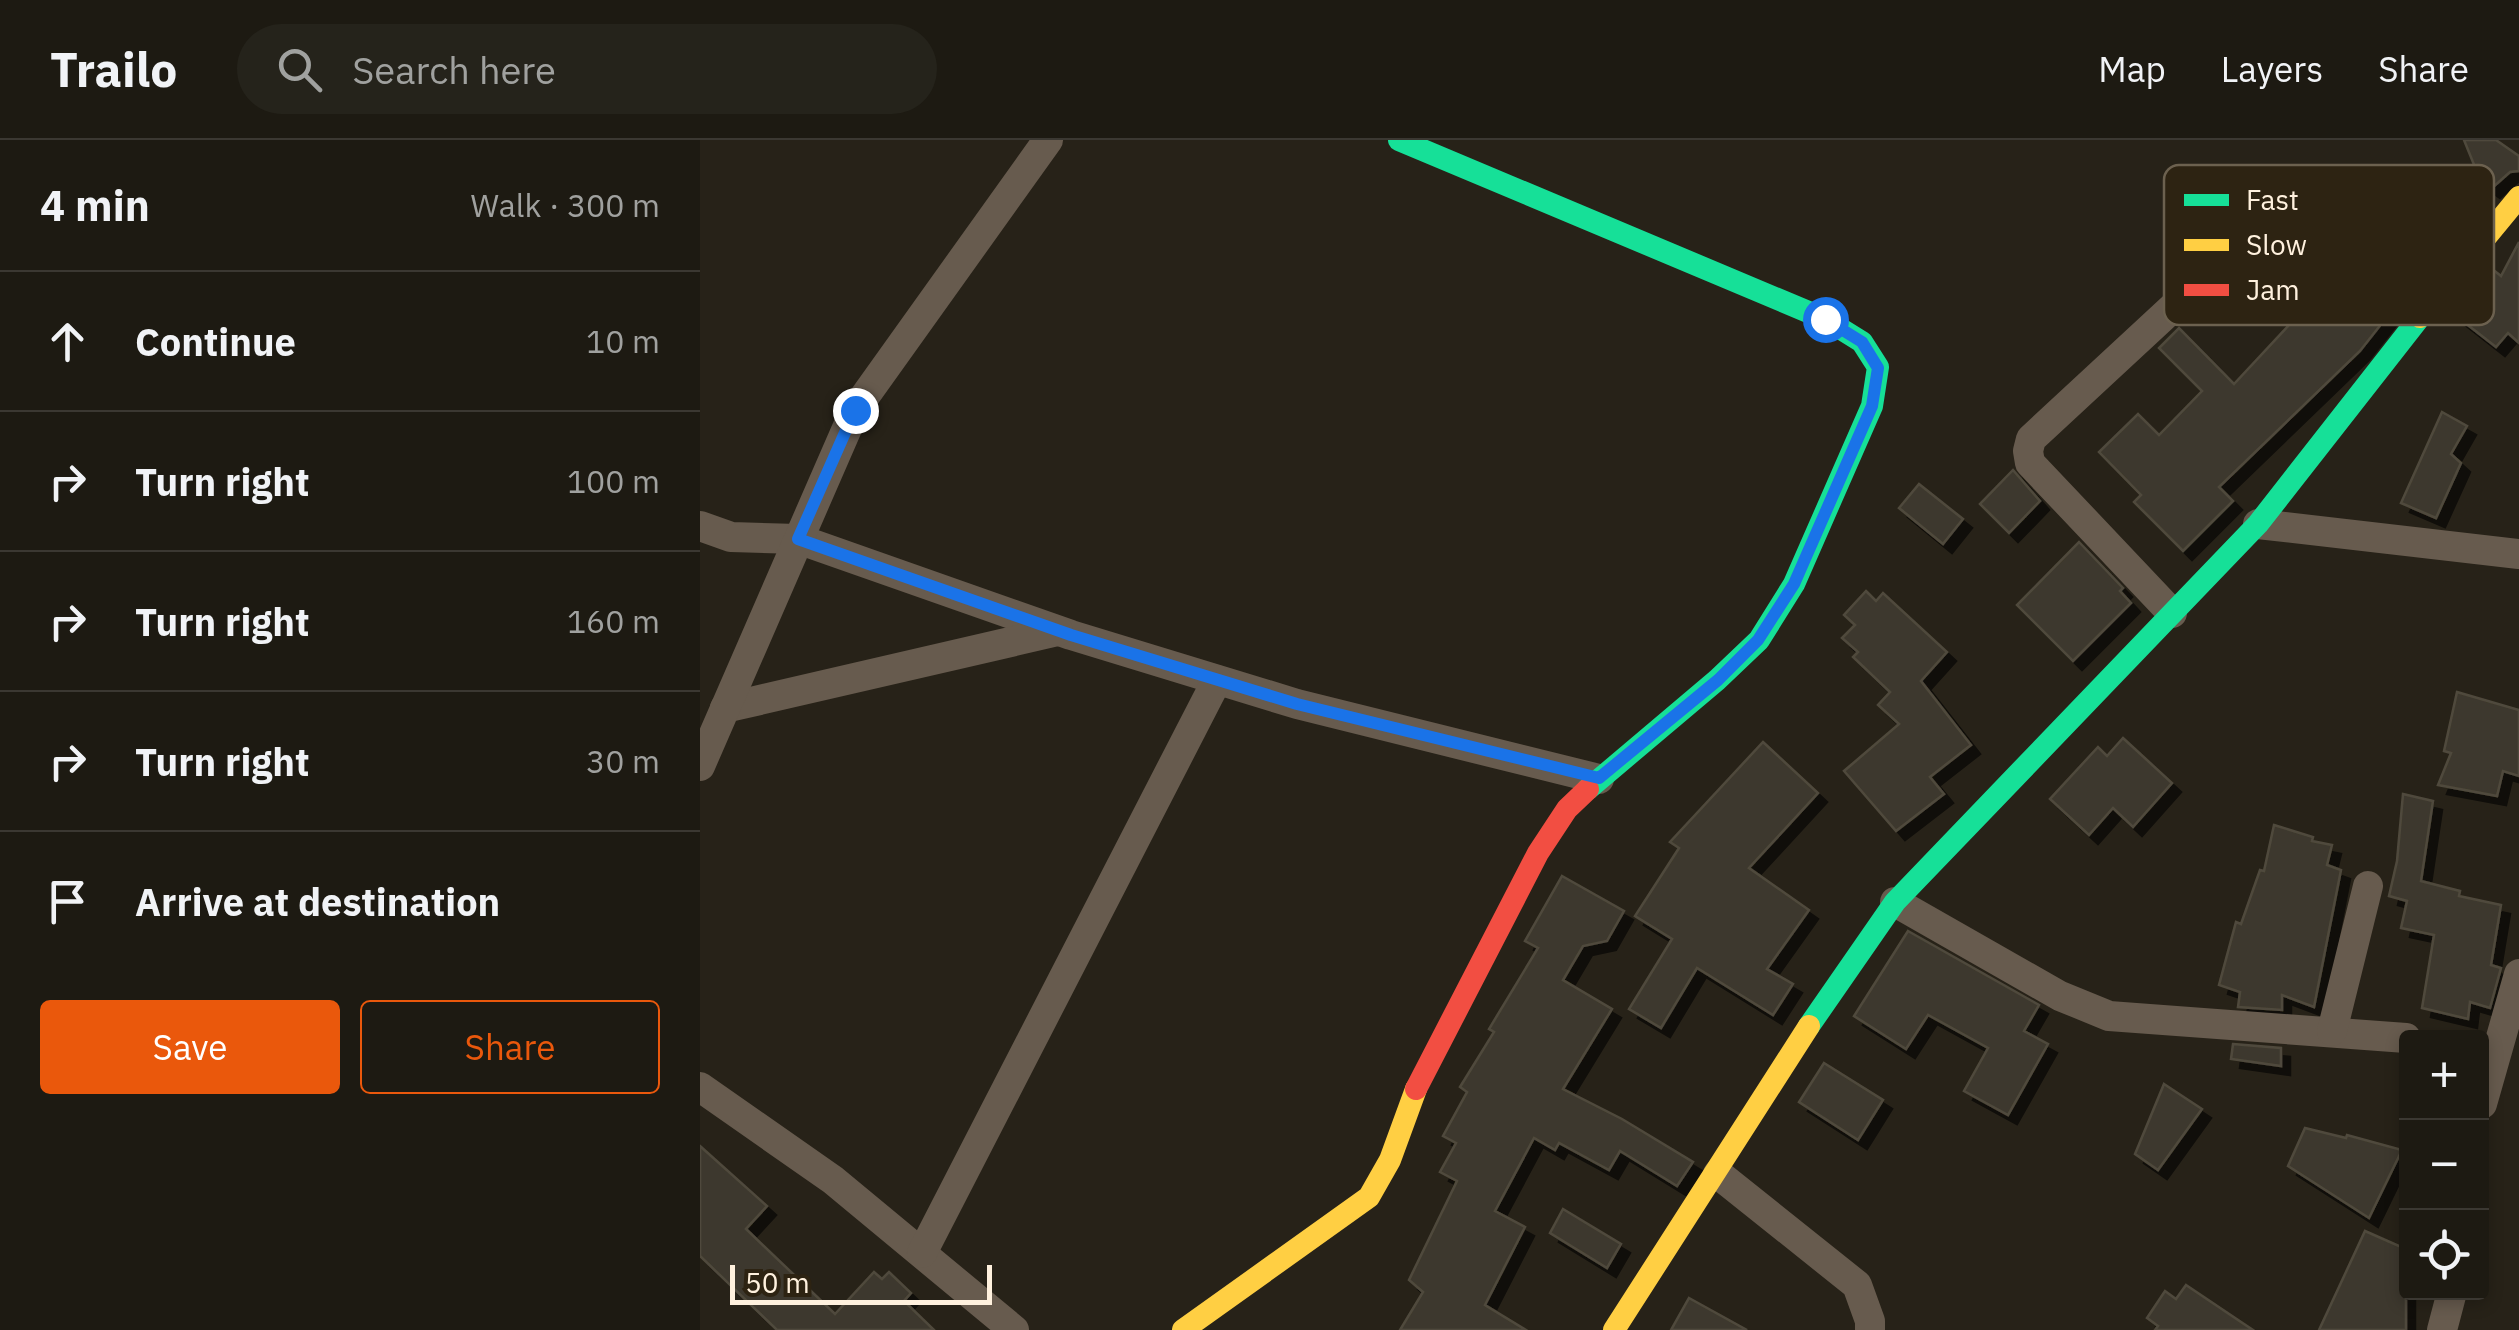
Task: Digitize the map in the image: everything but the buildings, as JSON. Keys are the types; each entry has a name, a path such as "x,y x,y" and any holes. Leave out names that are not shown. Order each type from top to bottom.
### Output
{"street":[{"path":"700,766 855,410 1048,140"},
{"path":"1183,1330 1369,1198 1390,1160 1422,1074 1538,854 1567,810 1599,778 1718,680 1758,640 1794,584 1872,406 1878,368 1862,342 1825,319 1400,140"},
{"path":"2494,225 2519,197"},
{"path":"2164,316 2031,439 2028,451 2030,463 2172,613"},
{"path":"1614,1330 1648,1273 1718,1174 1862,943 1895,902 2258,524 2414,325"},
{"path":"2258,524 2519,554"},
{"path":"700,526 731,537 798,539 1058,630 1297,704 1599,778"},
{"path":"725,708 1058,630"},
{"path":"922,1253 1217,680"},
{"path":"2332,1031 2368,886"},
{"path":"1895,902 2060,996 2109,1016 2399,1037"},
{"path":"2490,1046 2519,974"},
{"path":"700,1088 833,1180 1014,1330"},
{"path":"1718,1174 1857,1285 1870,1330"},
{"path":"2442,1330 2450,1300"}],"traffic: fast":[{"path":"1399,140 1825,319 1862,342 1878,367 1872,406 1794,584 1759,640 1588,789"},
{"path":"1809,1026 1895,902 2258,524 2414,325"}],"traffic: slow":[{"path":"2494,227 2519,197"},
{"path":"1614,1330 1809,1026"},
{"path":"1183,1330 1369,1197 1390,1160 1416,1089"}],"traffic: jam":[{"path":"1416,1089 1538,853 1567,809 1588,789"}],"route":[{"path":"855,410 798,539 1071,635 1297,704 1599,778 1718,680 1758,640 1794,584 1872,406 1878,368 1862,342 1825,319"}]}
